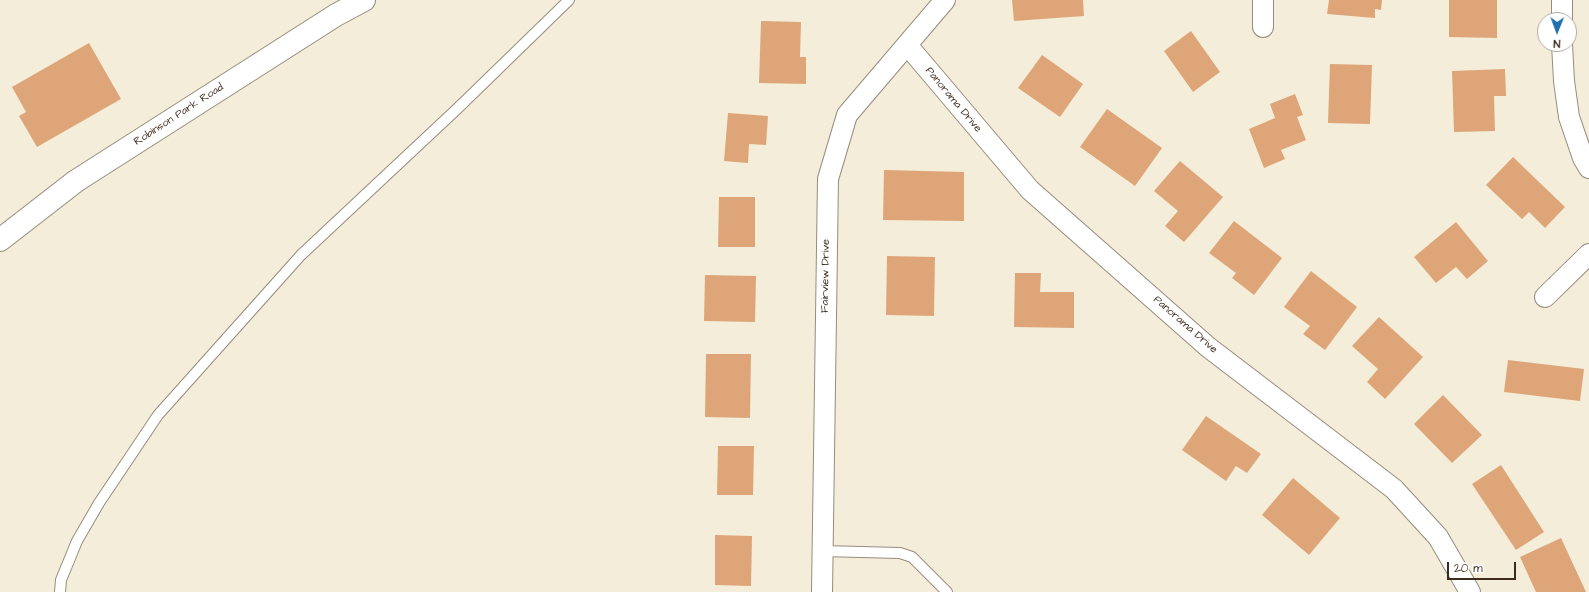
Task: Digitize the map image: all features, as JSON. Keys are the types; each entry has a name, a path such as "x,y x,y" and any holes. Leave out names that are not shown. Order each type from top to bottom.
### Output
{"street":[{"name":"Robinson Park Road","path":"0,240 76,181 336,15 364,0"},
{"name":"Fairview Drive","path":"822,592 828,179 847,115 908,46 946,0"},
{"path":"1263,27 1264,0"},
{"path":"1562,0 1562,12"},
{"name":"Panorama Drive","path":"908,46 1030,190 1208,347 1394,489 1438,537 1470,592"},
{"path":"1562,52 1564,81 1569,117 1583,158 1589,168"},
{"path":"1545,297 1589,254"}],"lane":[{"path":"60,592 61,580 77,541 99,503 158,415 301,255 458,108 569,0"},
{"path":"822,551 900,553 912,557 947,592"}],"building":[{"path":"1012,0 1083,0 1084,16 1014,21"},
{"path":"1329,0 1382,0 1381,10 1375,9 1375,18 1327,14"},
{"path":"1449,0 1497,0 1497,38 1449,37"},
{"path":"761,21 801,22 800,57 806,57 806,84 759,83"},
{"path":"1191,31 1220,72 1193,92 1164,51"},
{"path":"89,43 121,99 37,147 19,116 26,112 12,87"},
{"path":"1042,55 1083,84 1060,117 1018,88"},
{"path":"1330,64 1372,65 1370,124 1328,123"},
{"path":"1505,69 1506,96 1494,96 1495,131 1454,132 1452,71"},
{"path":"1295,94 1303,115 1297,117 1306,140 1281,150 1285,159 1264,168 1249,129 1275,118 1270,104"},
{"path":"1107,109 1162,148 1135,186 1080,147"},
{"path":"728,113 768,116 766,145 749,144 748,163 724,161"},
{"path":"1513,157 1565,207 1545,228 1529,212 1522,219 1486,185"},
{"path":"1180,161 1223,197 1184,242 1165,226 1178,211 1154,191"},
{"path":"884,170 964,172 964,221 883,220"},
{"path":"719,197 755,197 755,247 718,247"},
{"path":"1234,221 1282,258 1254,295 1232,278 1236,273 1209,253"},
{"path":"1456,222 1488,261 1467,279 1456,267 1436,283 1414,257"},
{"path":"887,256 935,257 934,316 886,315"},
{"path":"1311,271 1357,307 1325,350 1303,334 1310,326 1284,307"},
{"path":"1015,273 1041,273 1040,292 1074,292 1074,328 1014,327"},
{"path":"705,275 756,276 755,322 704,321"},
{"path":"1379,317 1423,357 1385,399 1367,382 1378,369 1352,346"},
{"path":"706,354 751,354 750,418 705,417"},
{"path":"1508,360 1584,369 1580,401 1504,392"},
{"path":"1443,395 1482,435 1452,463 1414,424"},
{"path":"1206,416 1261,454 1247,473 1236,466 1226,481 1182,450"},
{"path":"718,446 754,446 753,495 717,495"},
{"path":"1501,465 1544,532 1516,550 1472,484"},
{"path":"1293,478 1340,518 1309,555 1262,515"},
{"path":"715,535 752,536 751,586 715,585"},
{"path":"1561,538 1586,592 1536,592 1520,557"}]}
